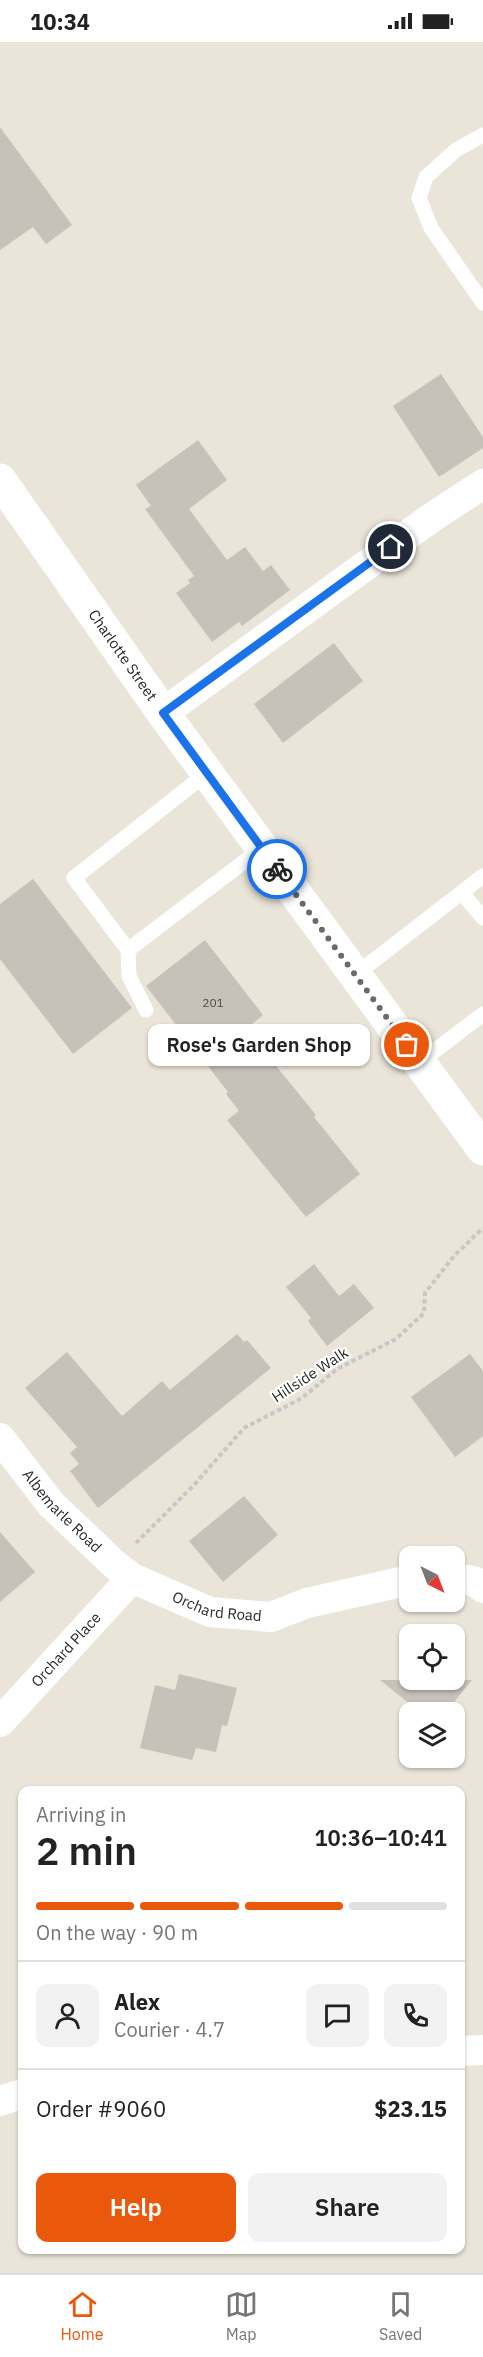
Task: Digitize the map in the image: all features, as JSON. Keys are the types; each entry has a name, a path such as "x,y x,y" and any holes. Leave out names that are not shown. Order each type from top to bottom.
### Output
{"street":[{"path":"163,713 430,518 483,484"},
{"name":"Charlotte Street","path":"6,500 482,1146"},
{"name":"Albemarle Road","path":"0,1438 51,1504 123,1571"},
{"name":"Orchard Road","path":"123,1571 210,1612 271,1617 307,1603 399,1582"},
{"name":"Orchard Place","path":"0,1722 123,1571"},
{"path":"465,1580 474,1581 483,1588"},
{"path":"465,2051 483,2050"},
{"path":"0,2101 18,2095"}],"lane":[{"path":"483,135 456,150 426,177 419,198 431,228 483,303"},
{"path":"146,1010 129,976 129,950 74,878 207,773"},
{"path":"129,950 262,848"},
{"path":"355,975 483,876"},
{"path":"462,894 483,918"},
{"path":"420,1062 483,1014"}],"path":[{"name":"Hillside Walk","path":"123,1571 244,1428 302,1398 337,1369 396,1339 424,1313 425,1293 454,1256 483,1228"}],"building":[{"path":"0,127 72,225 46,244 33,227 0,250"},
{"path":"441,374 483,437 483,448 439,477 393,406"},
{"path":"198,440 227,480 189,509 227,560 245,547 263,571 271,565 290,590 242,626 239,622 212,642 176,593 190,583 188,580 194,576 145,509 151,506 136,485"},
{"path":"334,643 363,681 283,743 254,704"},
{"path":"33,879 132,1008 73,1054 0,959 0,904"},
{"path":"205,940 263,1015 246,1029 316,1115 314,1117 360,1174 306,1217 227,1120 239,1111 226,1094 228,1092 146,986"},
{"path":"314,1264 339,1296 354,1284 374,1308 327,1346 308,1321 311,1318 286,1287"},
{"path":"237,1334 244,1342 247,1340 271,1368 98,1508 70,1471 79,1464 70,1453 77,1447 25,1388 67,1352 122,1416 162,1381 170,1390"},
{"path":"470,1354 483,1371 483,1436 455,1457 411,1397"},
{"path":"244,1496 278,1535 223,1582 189,1541"},
{"path":"0,1532 35,1572 0,1602"},
{"path":"179,1674 237,1688 227,1726 222,1725 216,1752 196,1748 192,1760 140,1748 155,1685 175,1690"},
{"path":"380,1680 399,1680 399,1690 464,1690 454,1702 407,1702"},
{"path":"465,1680 472,1680 465,1689"}],"way so far":[{"path":"277,869 407,1045"}],"place":[{"name":"Rose's Garden Shop","path":"407,1045"}],"route":[{"path":"277,869 163,713 391,547"}]}
